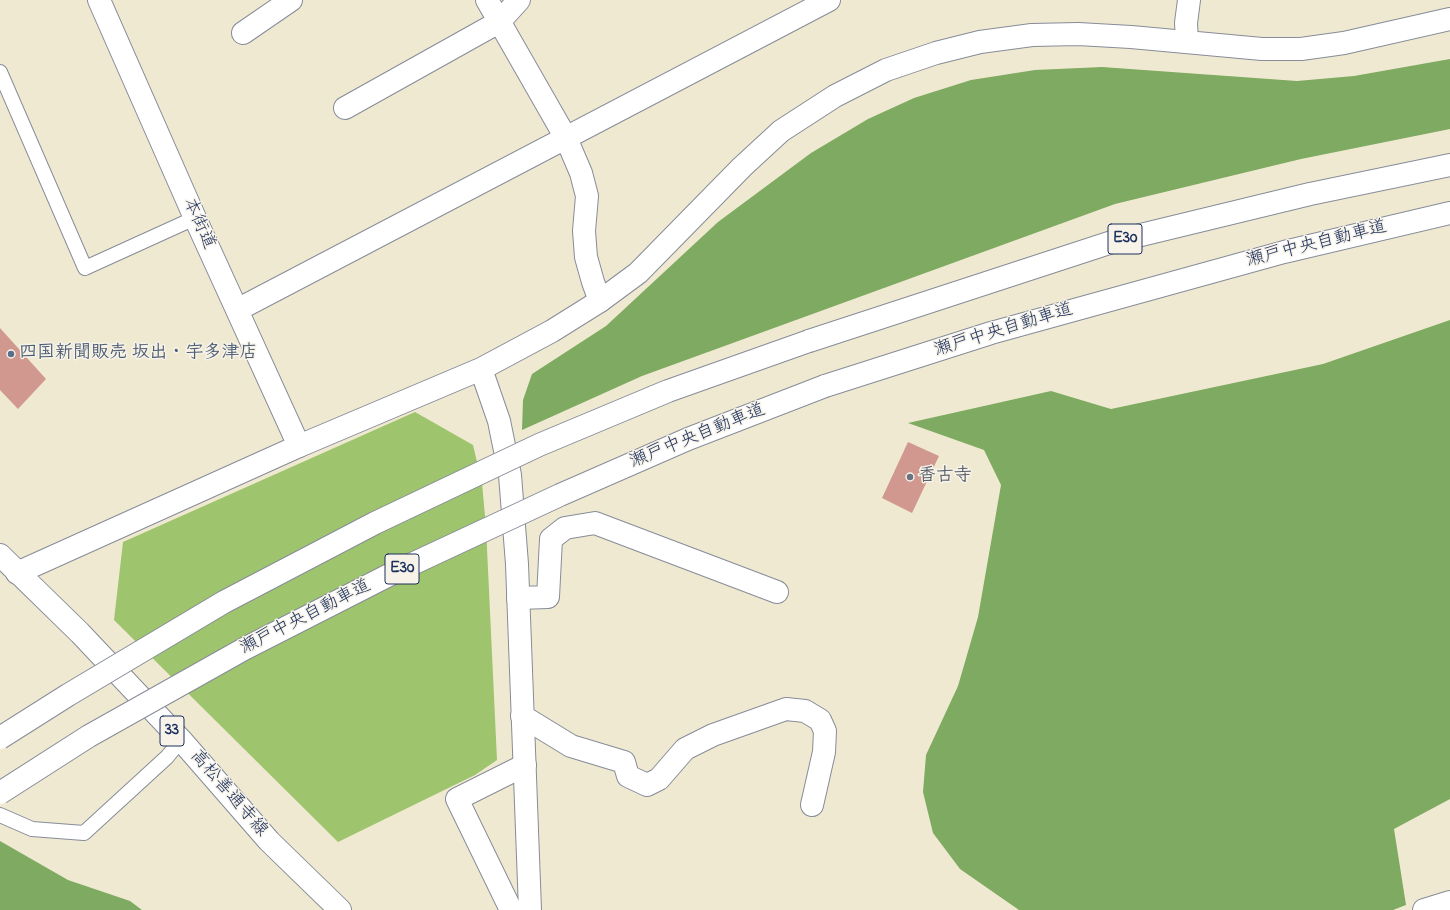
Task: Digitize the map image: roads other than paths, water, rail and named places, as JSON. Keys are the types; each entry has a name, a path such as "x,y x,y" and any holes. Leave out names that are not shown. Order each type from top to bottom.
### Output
{"main road":[{"name":"本街道","path":"99,0 195,218 299,446"},
{"path":"243,33 291,0"},
{"path":"487,0 566,138 581,173 587,196 584,231 586,257 600,301"},
{"path":"345,108 499,22 519,0"},
{"path":"237,310 828,0"},
{"path":"1187,42 1186,23 1189,0"},
{"path":"17,573 299,446 481,369 552,331 600,301 638,273 742,166 781,131 835,96 886,70 936,53 980,42 1032,35 1078,34 1130,37 1262,49 1301,49 1344,43 1450,19"},
{"name":"E30","path":"0,738 68,695 224,602 375,523 539,445 661,394 808,341 1112,242 1310,194 1450,165"},
{"name":"瀬戸中央自動車道","path":"0,793 89,736 244,649 388,576 560,495 688,439 825,386 991,333 1284,252 1450,213"},
{"path":"481,369 499,421 510,475 517,564 530,910"},
{"path":"518,598 548,597 551,539 565,528 595,523 777,592"},
{"name":"高松善通寺線","path":"0,555 80,633 182,740 269,842 340,910"},
{"path":"522,716 571,746 624,762 628,776 647,785 659,779 685,749 713,735 786,709 805,711 820,720 825,731 824,752 812,804"},
{"path":"511,910 457,799 525,765"},
{"path":"1424,910 1450,902"}],"lane":[{"path":"0,72 84,268 195,218"},
{"path":"0,815 32,829 84,833 167,757 182,740"}],"place":[{"name":"四国新聞販売 坂出・宇多津店","path":"11,354"},
{"name":"香古寺","path":"910,477"}]}
